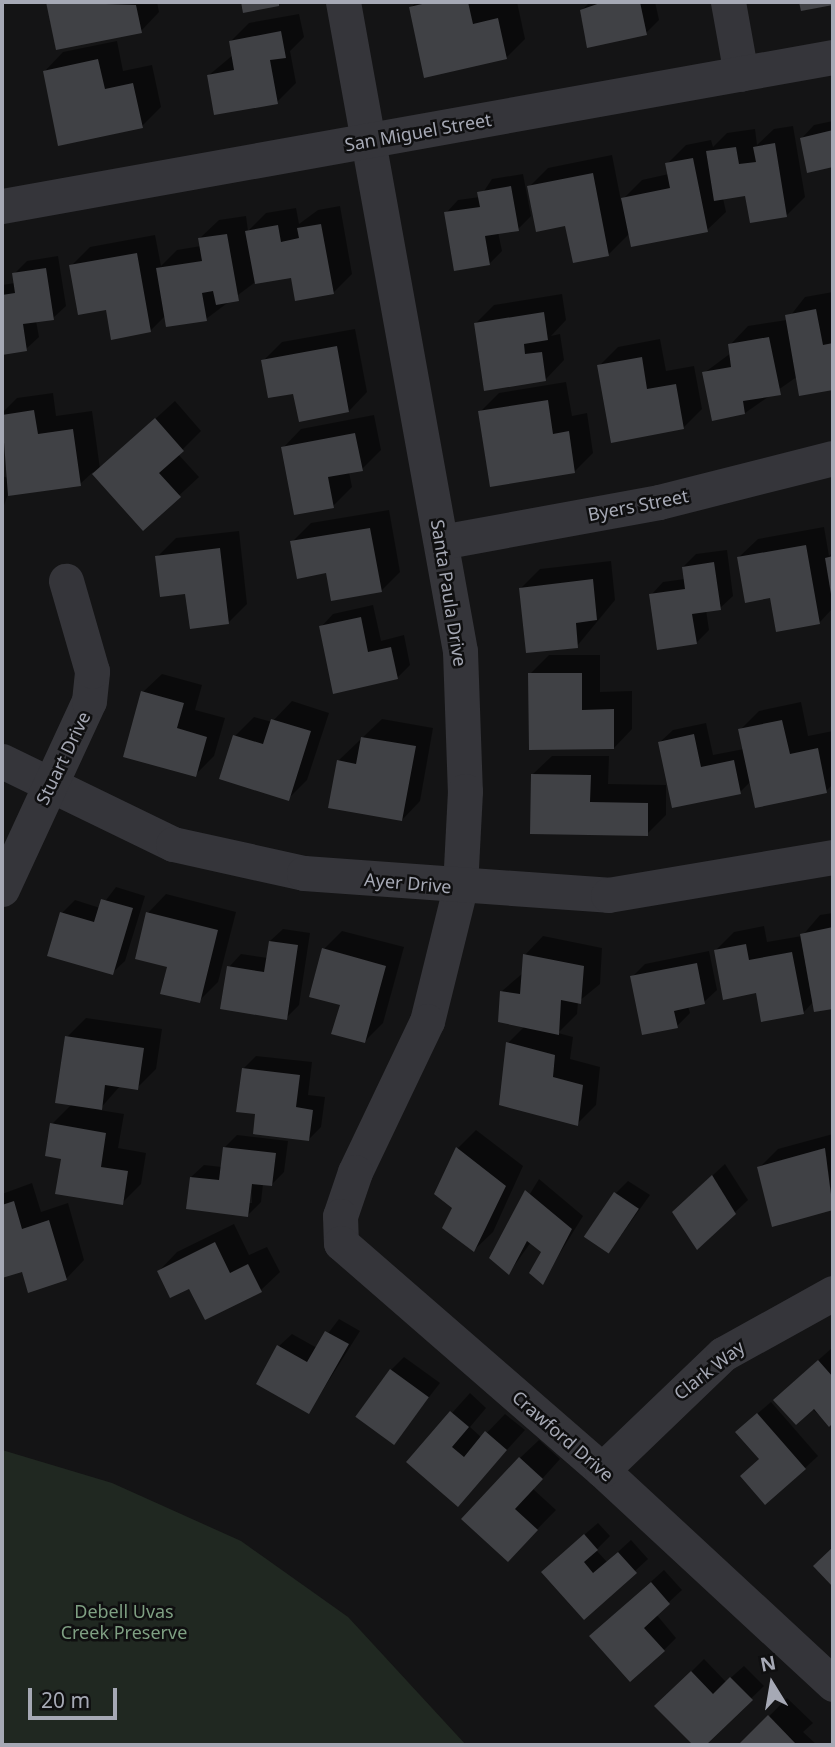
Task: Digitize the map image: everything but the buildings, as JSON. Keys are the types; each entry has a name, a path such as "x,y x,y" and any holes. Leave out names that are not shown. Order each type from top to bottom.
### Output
{"street":[{"name":"Santa Paula Drive","path":"343,2 441,541 465,709 460,888 427,1021 355,1172"},
{"path":"728,2 741,74"},
{"name":"San Miguel Street","path":"3,197 368,141 833,57"},
{"name":"Byers Street","path":"441,541 659,502 833,458"},
{"name":"Stuart Drive","path":"2,889 90,691 92,671 66,581"},
{"name":"Ayer Drive","path":"2,761 173,844 240,864 460,888 608,895 833,857"},
{"name":"Crawford Drive","path":"355,1172 340,1216 341,1243 603,1470 833,1684"},
{"name":"Clark Way","path":"603,1470 723,1354 833,1293"}],"green space":[{"name":"Debell Uvas Creek Preserve","path":"2,1450 112,1483 241,1541 348,1617 466,1745 2,1745"}]}
